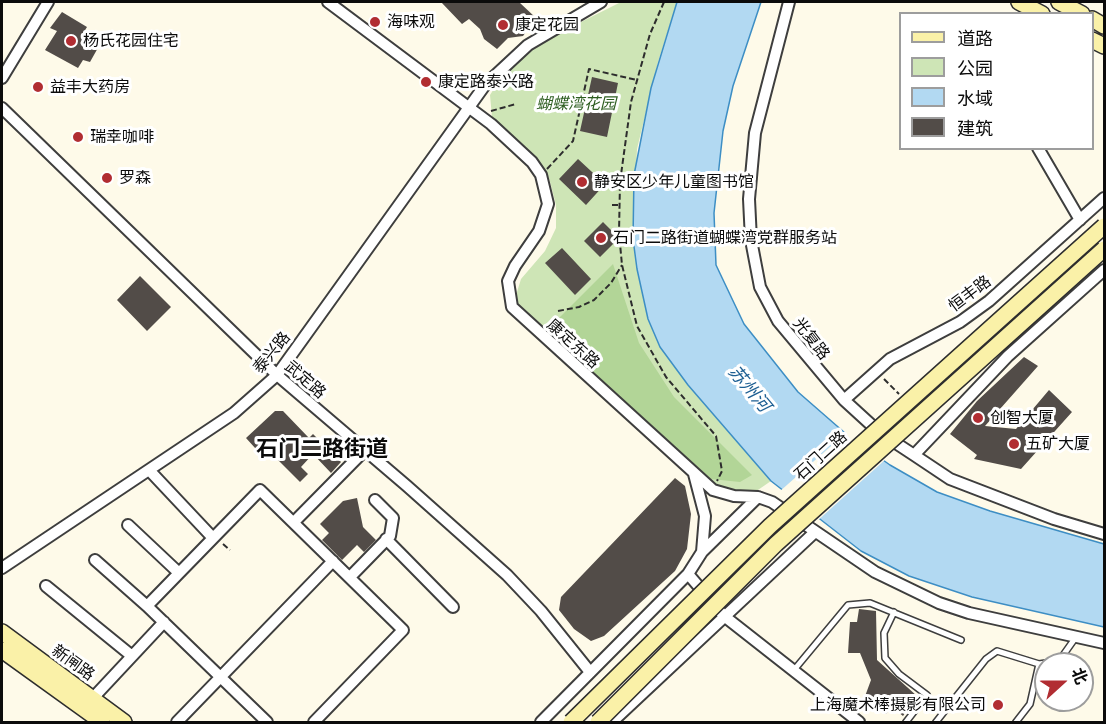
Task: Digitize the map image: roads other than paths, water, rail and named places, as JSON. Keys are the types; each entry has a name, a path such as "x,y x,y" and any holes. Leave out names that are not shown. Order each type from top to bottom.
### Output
{"main road":[{"path":"1059,2 1078,12"},
{"path":"1023,5 1038,12"},
{"name":"石门二路","path":"571,723 770,526 1104,226"},
{"path":"598,723 776,544 1104,249"},
{"name":"新闸路","path":"2,632 124,723"},
{"name":"新闸路","path":"2,650 102,723"}],"street":[{"path":"2,78 48,2"},
{"path":"328,2 468,107"},
{"name":"泰兴路","path":"2,568 234,413 277,375 485,85 520,51 556,26 601,2"},
{"name":"光复路","path":"789,2 755,134 749,199 751,240 760,287 778,321 844,400 879,432 950,479 1054,519 1104,534"},
{"name":"康定东路","path":"468,107 517,147 541,175 547,189 545,218 508,281 512,307 694,474 713,490 734,496 758,497 772,502 875,572 939,603 969,613 1104,643"},
{"name":"武定路","path":"2,108 277,375 525,593 590,672"},
{"path":"1039,150 1080,220"},
{"name":"恒丰路","path":"844,400 876,370 906,348 970,316 1104,198"},
{"path":"914,455 1001,363 1104,270"},
{"path":"294,522 365,450"},
{"path":"149,470 213,538"},
{"path":"694,474 705,516 702,552"},
{"path":"147,606 260,490 403,630 314,723"},
{"path":"541,723 688,574 702,552 758,497"},
{"path":"350,578 390,536 393,518 375,500"},
{"path":"128,525 179,573"},
{"path":"612,723 815,532"},
{"path":"386,540 453,607"},
{"path":"95,560 164,622 267,723"},
{"path":"177,723 333,561"},
{"path":"688,574 724,616 860,723"},
{"path":"46,586 132,656"},
{"path":"92,699 164,622"}],"lane":[{"path":"793,671 848,605 870,603 961,640"},
{"path":"894,612 884,633 885,658 899,674 927,695 906,723"},
{"path":"1066,652 1076,637"},
{"path":"936,723 986,659 997,651 1034,662"},
{"path":"1016,723 1030,704 1034,686"}],"water":[{"name":"苏州河","path":"677,2 761,2 733,86 723,131 714,213 716,265 744,324 798,392 845,433 890,465 937,492 990,511 1104,544 1104,627 972,597 909,576 861,551 771,481 688,385 660,347 648,319 637,269 633,239 634,175 651,88"}],"place":[{"name":"海味观","path":"375,22"},
{"name":"康定花园","path":"503,25"},
{"name":"杨氏花园住宅","path":"71,41"},
{"name":"康定路泰兴路","path":"426,82"},
{"name":"益丰大药房","path":"38,87"},
{"name":"瑞幸咖啡","path":"78,137"},
{"name":"罗森","path":"107,178"},
{"name":"静安区少年儿童图书馆","path":"582,182"},
{"name":"石门二路街道蝴蝶湾党群服务站","path":"601,238"},
{"name":"创智大厦","path":"978,418"},
{"name":"五矿大厦","path":"1014,444"},
{"name":"上海魔术棒摄影有限公司","path":"998,705"}],"district":[{"name":"石门二路街道","path":"322,450"}],"park label":[{"name":"蝴蝶湾花园","path":"576,104"}]}
